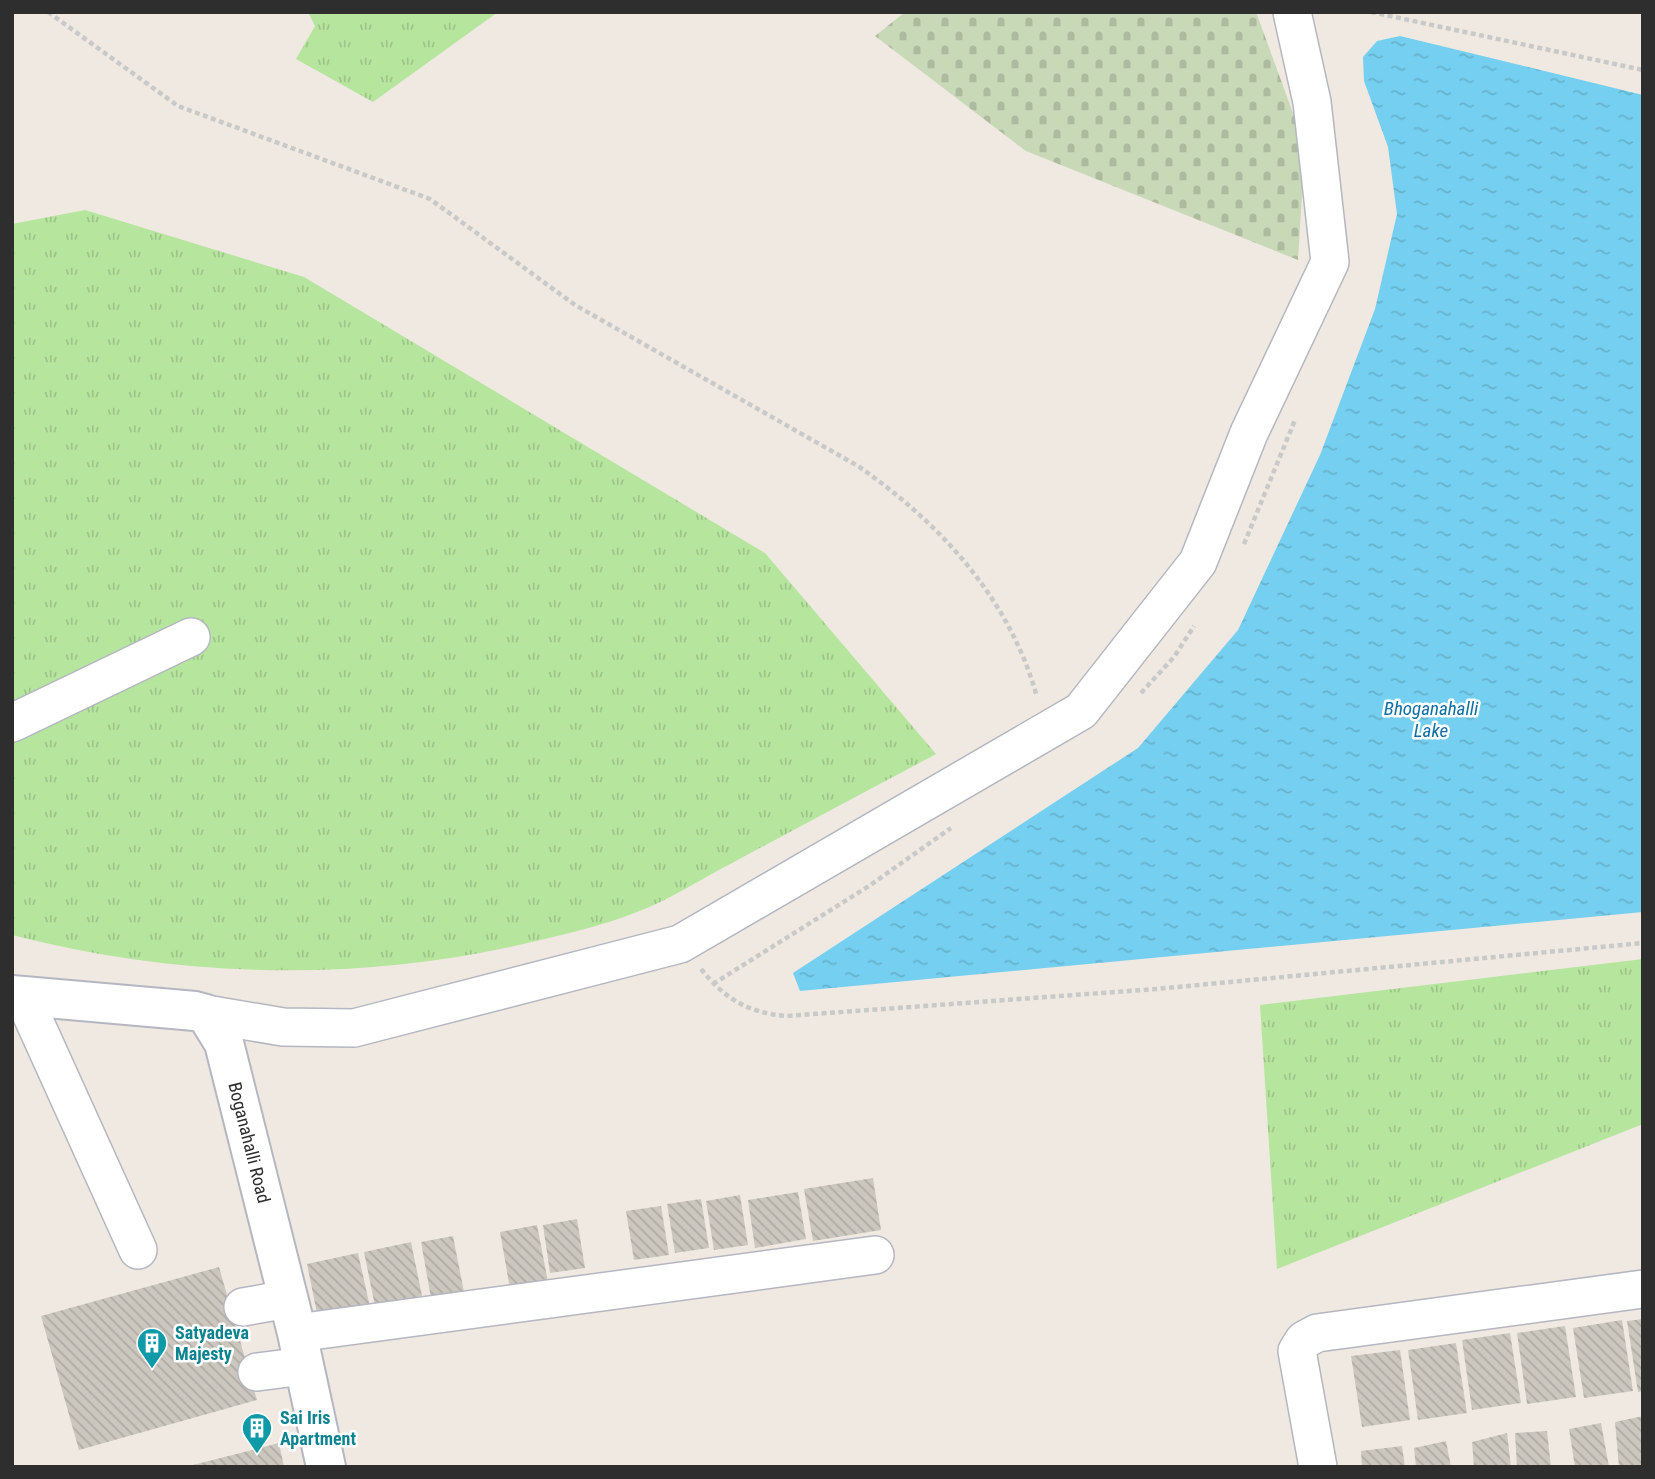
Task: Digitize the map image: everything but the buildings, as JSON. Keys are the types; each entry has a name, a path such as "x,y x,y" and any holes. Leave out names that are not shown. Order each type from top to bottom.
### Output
{"street":[{"path":"17,995 195,1011 283,1027 354,1028 680,944 1081,711 1198,562 1249,433 1330,262 1312,102 1292,12"},
{"path":"12,723 191,637"},
{"path":"17,995 138,1250"},
{"name":"Boganahalli Road","path":"206,1014 224,1043 297,1333 326,1467"},
{"path":"243,1307 297,1333 875,1255"},
{"path":"1318,1467 1297,1351 1304,1340 1317,1334 1643,1289"},
{"path":"257,1372 297,1333"}],"path":[{"path":"48,12 178,106 430,199 575,305 858,466 894,491 942,535 983,585 1022,655 1047,732"},
{"path":"1371,12 1643,69"},
{"path":"1243,548 1300,408"},
{"path":"1131,700 1142,692 1174,657 1195,624"},
{"path":"713,984 869,886 960,822"},
{"path":"680,944 713,984 741,1005 764,1014 787,1016 1156,989 1643,943"}],"green space":[{"path":"308,12 498,12 373,102 296,59 315,26"},
{"path":"905,12 1256,12 1305,146 1298,260 1026,151 875,36"},
{"path":"85,210 304,277 765,553 936,754 649,907 587,928 471,955 406,964 274,970 142,960 77,950 12,935 12,224"},
{"path":"1643,959 1643,1124 1277,1269 1260,1005"}],"water":[{"name":"Bhoganahalli Lake","path":"1400,36 1643,95 1643,912 800,991 793,973 1138,748 1238,630 1320,455 1375,309 1397,214 1388,147 1364,81 1363,57 1377,41"}],"place":[{"name":"Satyadeva Majesty","path":"152,1370"},
{"name":"Sai Iris Apartment","path":"257,1455"}]}
